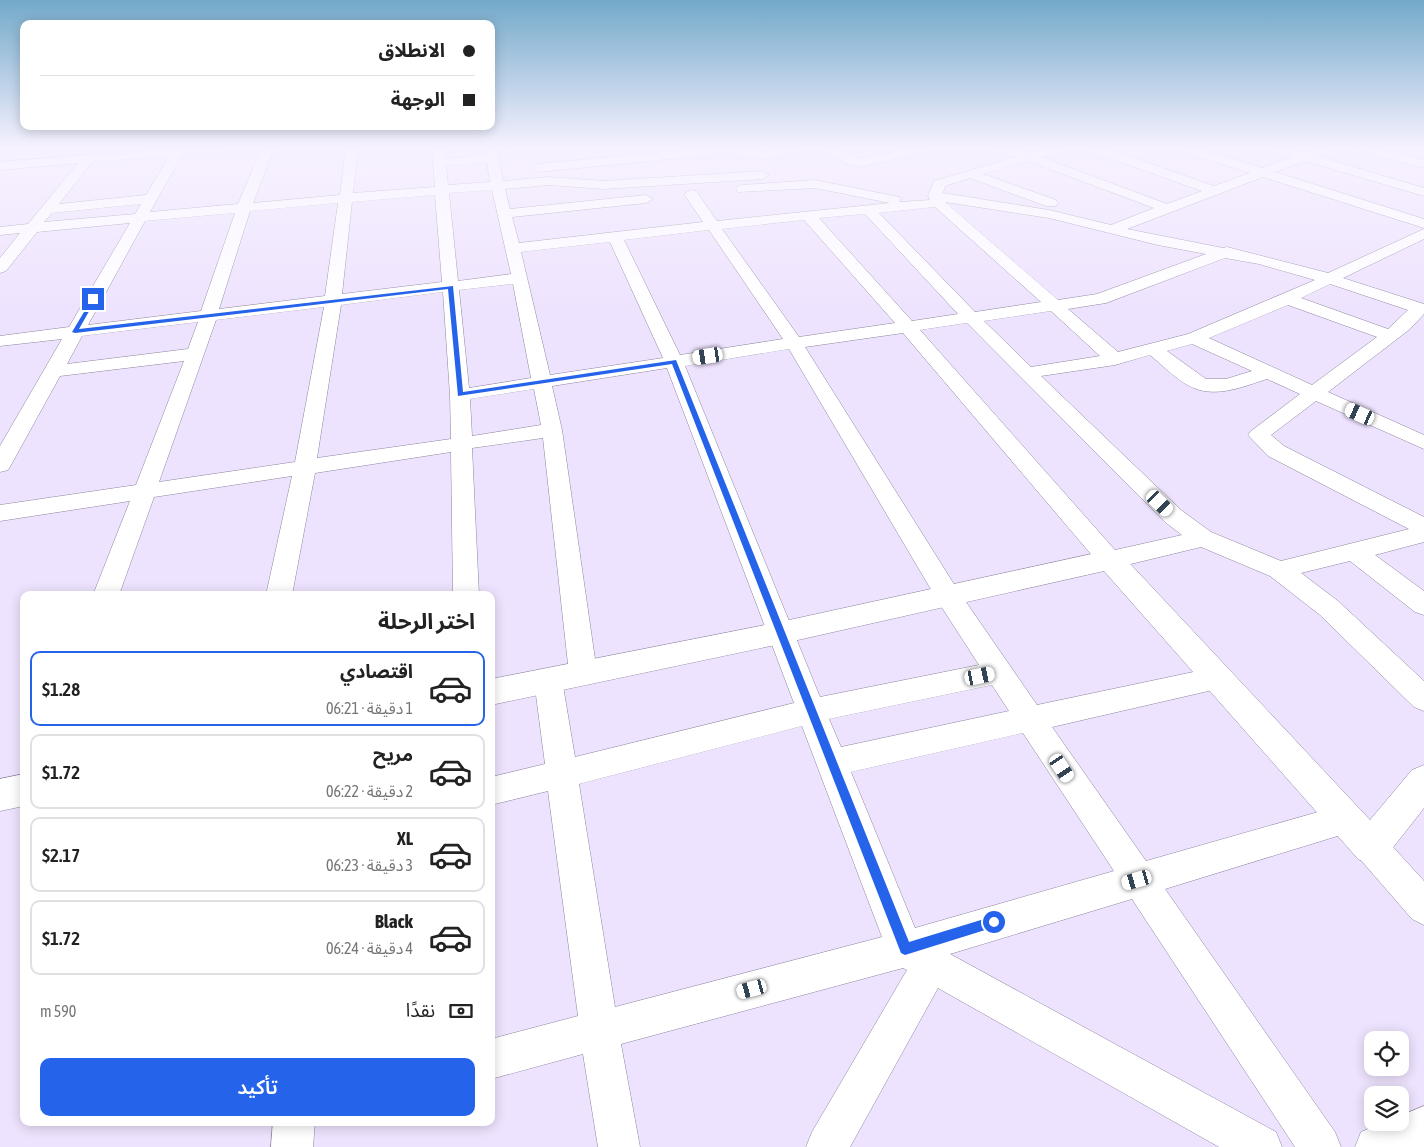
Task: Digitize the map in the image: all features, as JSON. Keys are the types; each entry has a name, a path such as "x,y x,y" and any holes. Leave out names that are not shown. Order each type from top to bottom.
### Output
{"street":[{"path":"1,267 54,202"},
{"path":"48,209 124,202"},
{"path":"0,465 149,202"},
{"path":"108,591 196,354 246,202"},
{"path":"0,231 306,202"},
{"path":"280,591 305,467 333,302 346,202"},
{"path":"442,202 460,394 466,591"},
{"path":"503,202 552,430 583,673"},
{"path":"505,214 616,202"},
{"path":"696,202 794,343 948,596 1137,880 1320,1147"},
{"path":"904,202 914,204"},
{"path":"513,248 925,202"},
{"path":"939,202 1115,359"},
{"path":"955,202 1049,214 1158,241 1227,252 1327,278 1422,308"},
{"path":"1045,202 1076,214 1094,224"},
{"path":"1148,202 1166,208"},
{"path":"1113,229 1185,202"},
{"path":"1353,202 1424,224"},
{"path":"868,208 971,318 1173,516 1203,538 1279,570 1329,608 1424,699"},
{"path":"808,215 908,326 948,375 1110,560 1371,847 1424,908"},
{"path":"1027,373 1115,359 1194,338 1287,299 1327,278 1424,233"},
{"path":"615,237 674,361 832,763 919,956 1261,1147"},
{"path":"460,394 543,383 674,361 908,326 1056,307 1116,295 1227,252"},
{"path":"0,341 519,278"},
{"path":"1287,299 1396,330 1424,332"},
{"path":"1422,308 1258,435 1259,438 1276,451 1424,527"},
{"path":"1194,338 1424,443"},
{"path":"1153,350 1200,384 1208,386 1222,386 1268,372"},
{"path":"52,371 196,354"},
{"path":"0,513 552,430"},
{"path":"1279,570 1424,534"},
{"path":"495,691 1084,568 1203,538"},
{"path":"1354,551 1424,605"},
{"path":"495,790 562,775 811,711 999,672"},
{"path":"832,763 1217,678"},
{"path":"548,680 599,1030 619,1147"},
{"path":"1371,847 1424,781"},
{"path":"0,795 20,791"},
{"path":"495,1058 599,1030 919,956 1137,880 1346,820"},
{"path":"827,1147 919,956"},
{"path":"292,1147 294,1126"},
{"path":"1376,1147 1424,1127"}],"route":[{"path":"93,299 75,332 451,287 460,394 543,383 674,361 905,949 994,922"}]}
